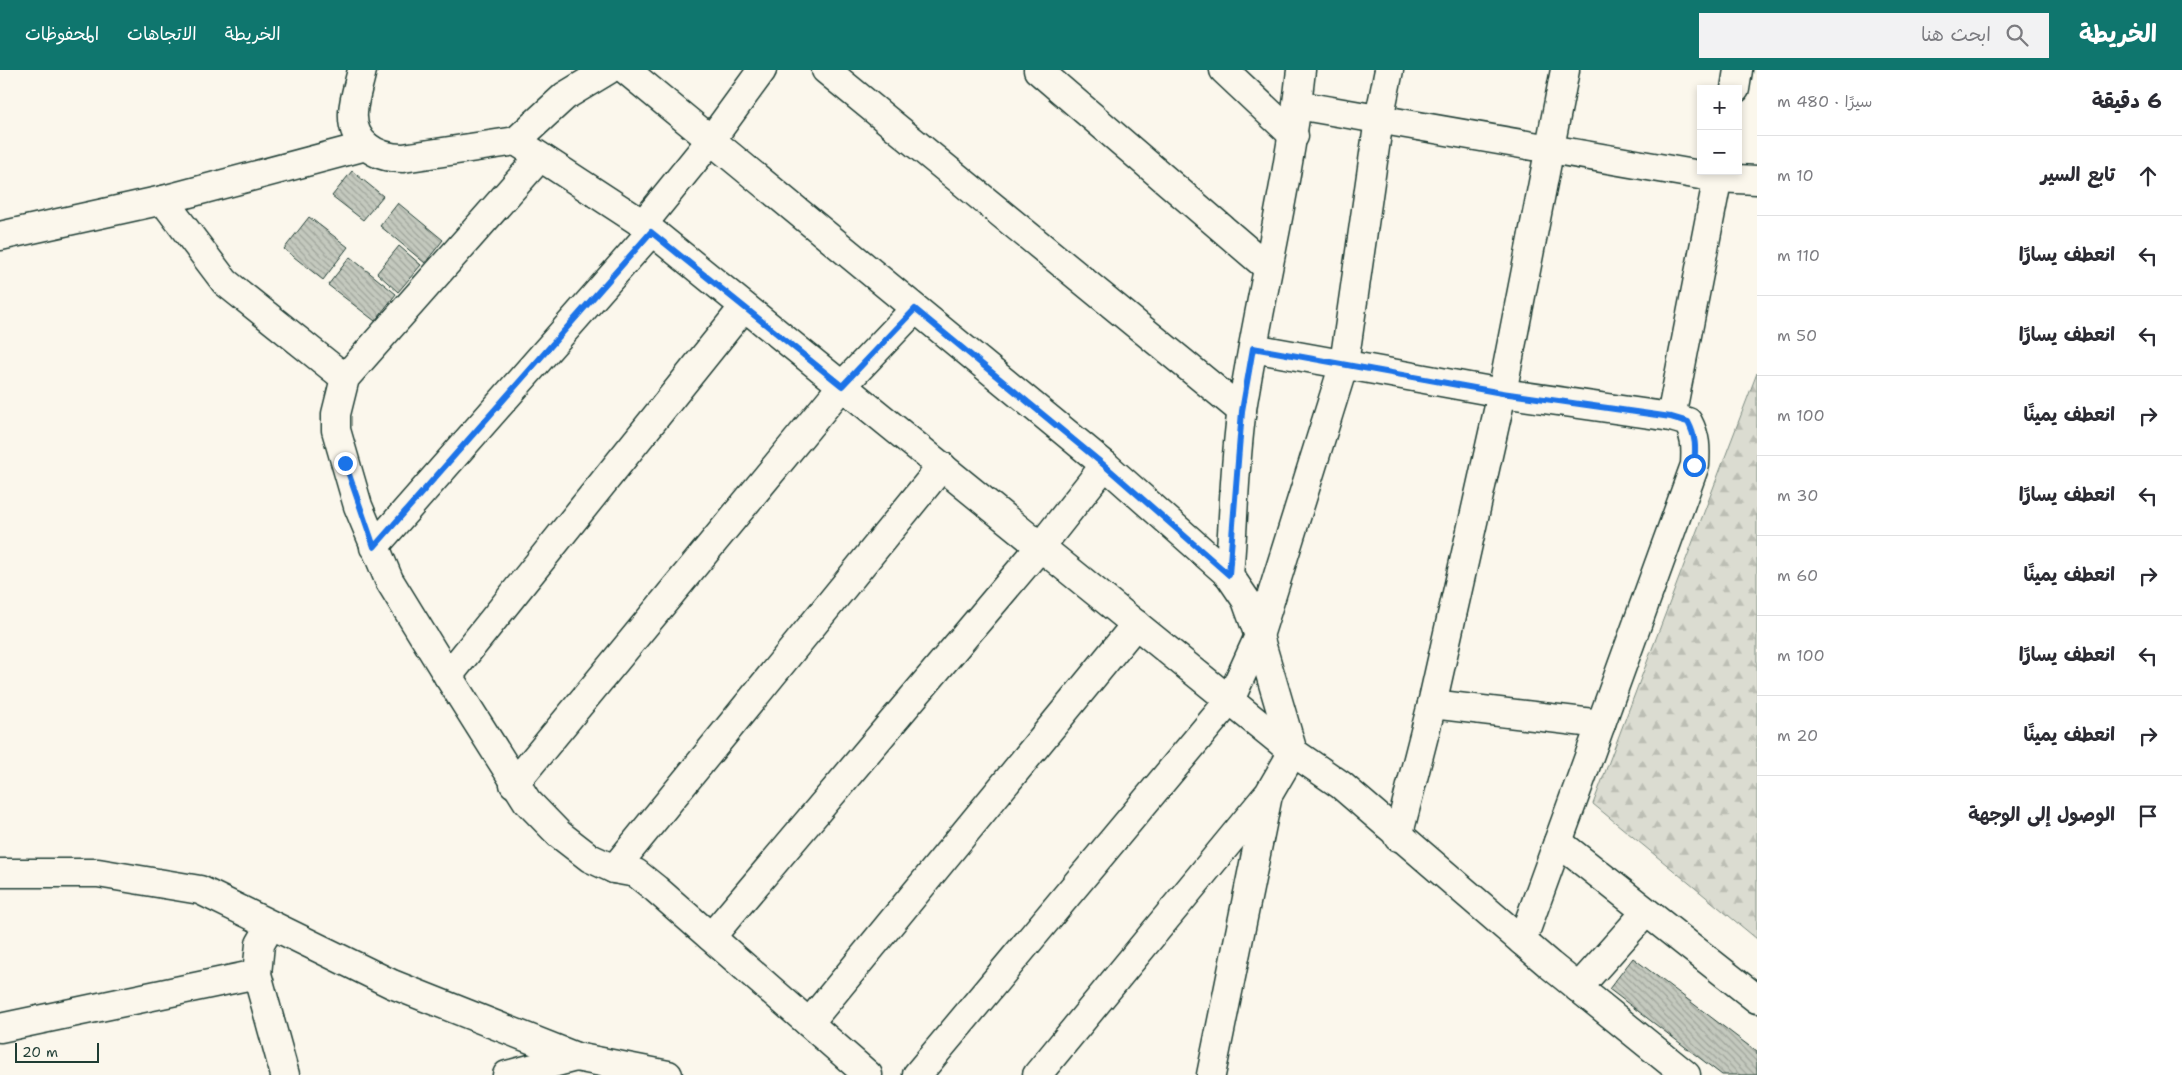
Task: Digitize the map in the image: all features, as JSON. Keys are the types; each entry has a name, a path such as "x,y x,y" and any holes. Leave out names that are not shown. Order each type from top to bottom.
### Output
{"street":[{"path":"362,70 353,114 358,135 366,146 388,158 403,158 516,141 647,228 1293,752 1341,786 1522,942 1686,1075"},
{"path":"516,141 566,83 608,70"},
{"path":"626,70 1104,465 1229,575 1246,600 1259,636 1293,752 1268,795 1037,1075"},
{"path":"374,547 647,228 762,70"},
{"path":"826,70 1242,411"},
{"path":"1038,70 1267,267"},
{"path":"1224,70 1294,136"},
{"path":"1229,575 1242,411 1267,267 1294,136 1301,70"},
{"path":"917,1075 1230,700 1259,636 1344,364 1379,119 1389,70"},
{"path":"1398,837 1432,704 1502,393 1565,70"},
{"path":"1735,85 1738,70"},
{"path":"1297,105 1697,171"},
{"path":"0,236 163,200 366,146"},
{"path":"540,156 345,378 336,414 336,430 356,497 374,547 389,580 514,784 527,801 559,834 590,858 614,868 636,873 868,1075"},
{"path":"1671,417 1718,175"},
{"path":"1724,175 1757,180"},
{"path":"163,200 225,282 345,378"},
{"path":"448,676 744,307"},
{"path":"514,784 842,386 915,309"},
{"path":"1253,348 1502,393 1671,417 1688,422 1693,432 1696,444 1694,465 1522,942"},
{"path":"711,937 1041,546 1104,465"},
{"path":"614,868 942,466"},
{"path":"809,1023 1136,624"},
{"path":"1432,704 1601,724"},
{"path":"1211,1075 1268,795"},
{"path":"1558,842 1757,999"},
{"path":"0,873 98,874 200,890 392,984 576,1057 668,1075"},
{"path":"1578,988 1646,912"},
{"path":"271,925 260,944 257,974 285,1075"},
{"path":"0,1028 257,974"},
{"path":"507,1075 576,1057"}],"green space":[{"path":"1757,373 1757,939 1593,804"}],"building":[{"path":"352,171 383,196 363,220 332,196"},
{"path":"398,203 443,240 425,263 380,226"},
{"path":"309,217 348,247 323,280 284,249"},
{"path":"399,246 421,265 398,292 377,273"},
{"path":"350,257 396,294 375,321 328,285"},
{"path":"1633,958 1757,1052 1757,1075 1722,1075 1609,989"}],"route":[{"path":"345,463 358,506 374,547 651,232 842,386 915,309 1104,465 1229,575 1242,411 1253,348 1502,393 1671,417 1688,422 1693,432 1696,444 1694,465"}]}
